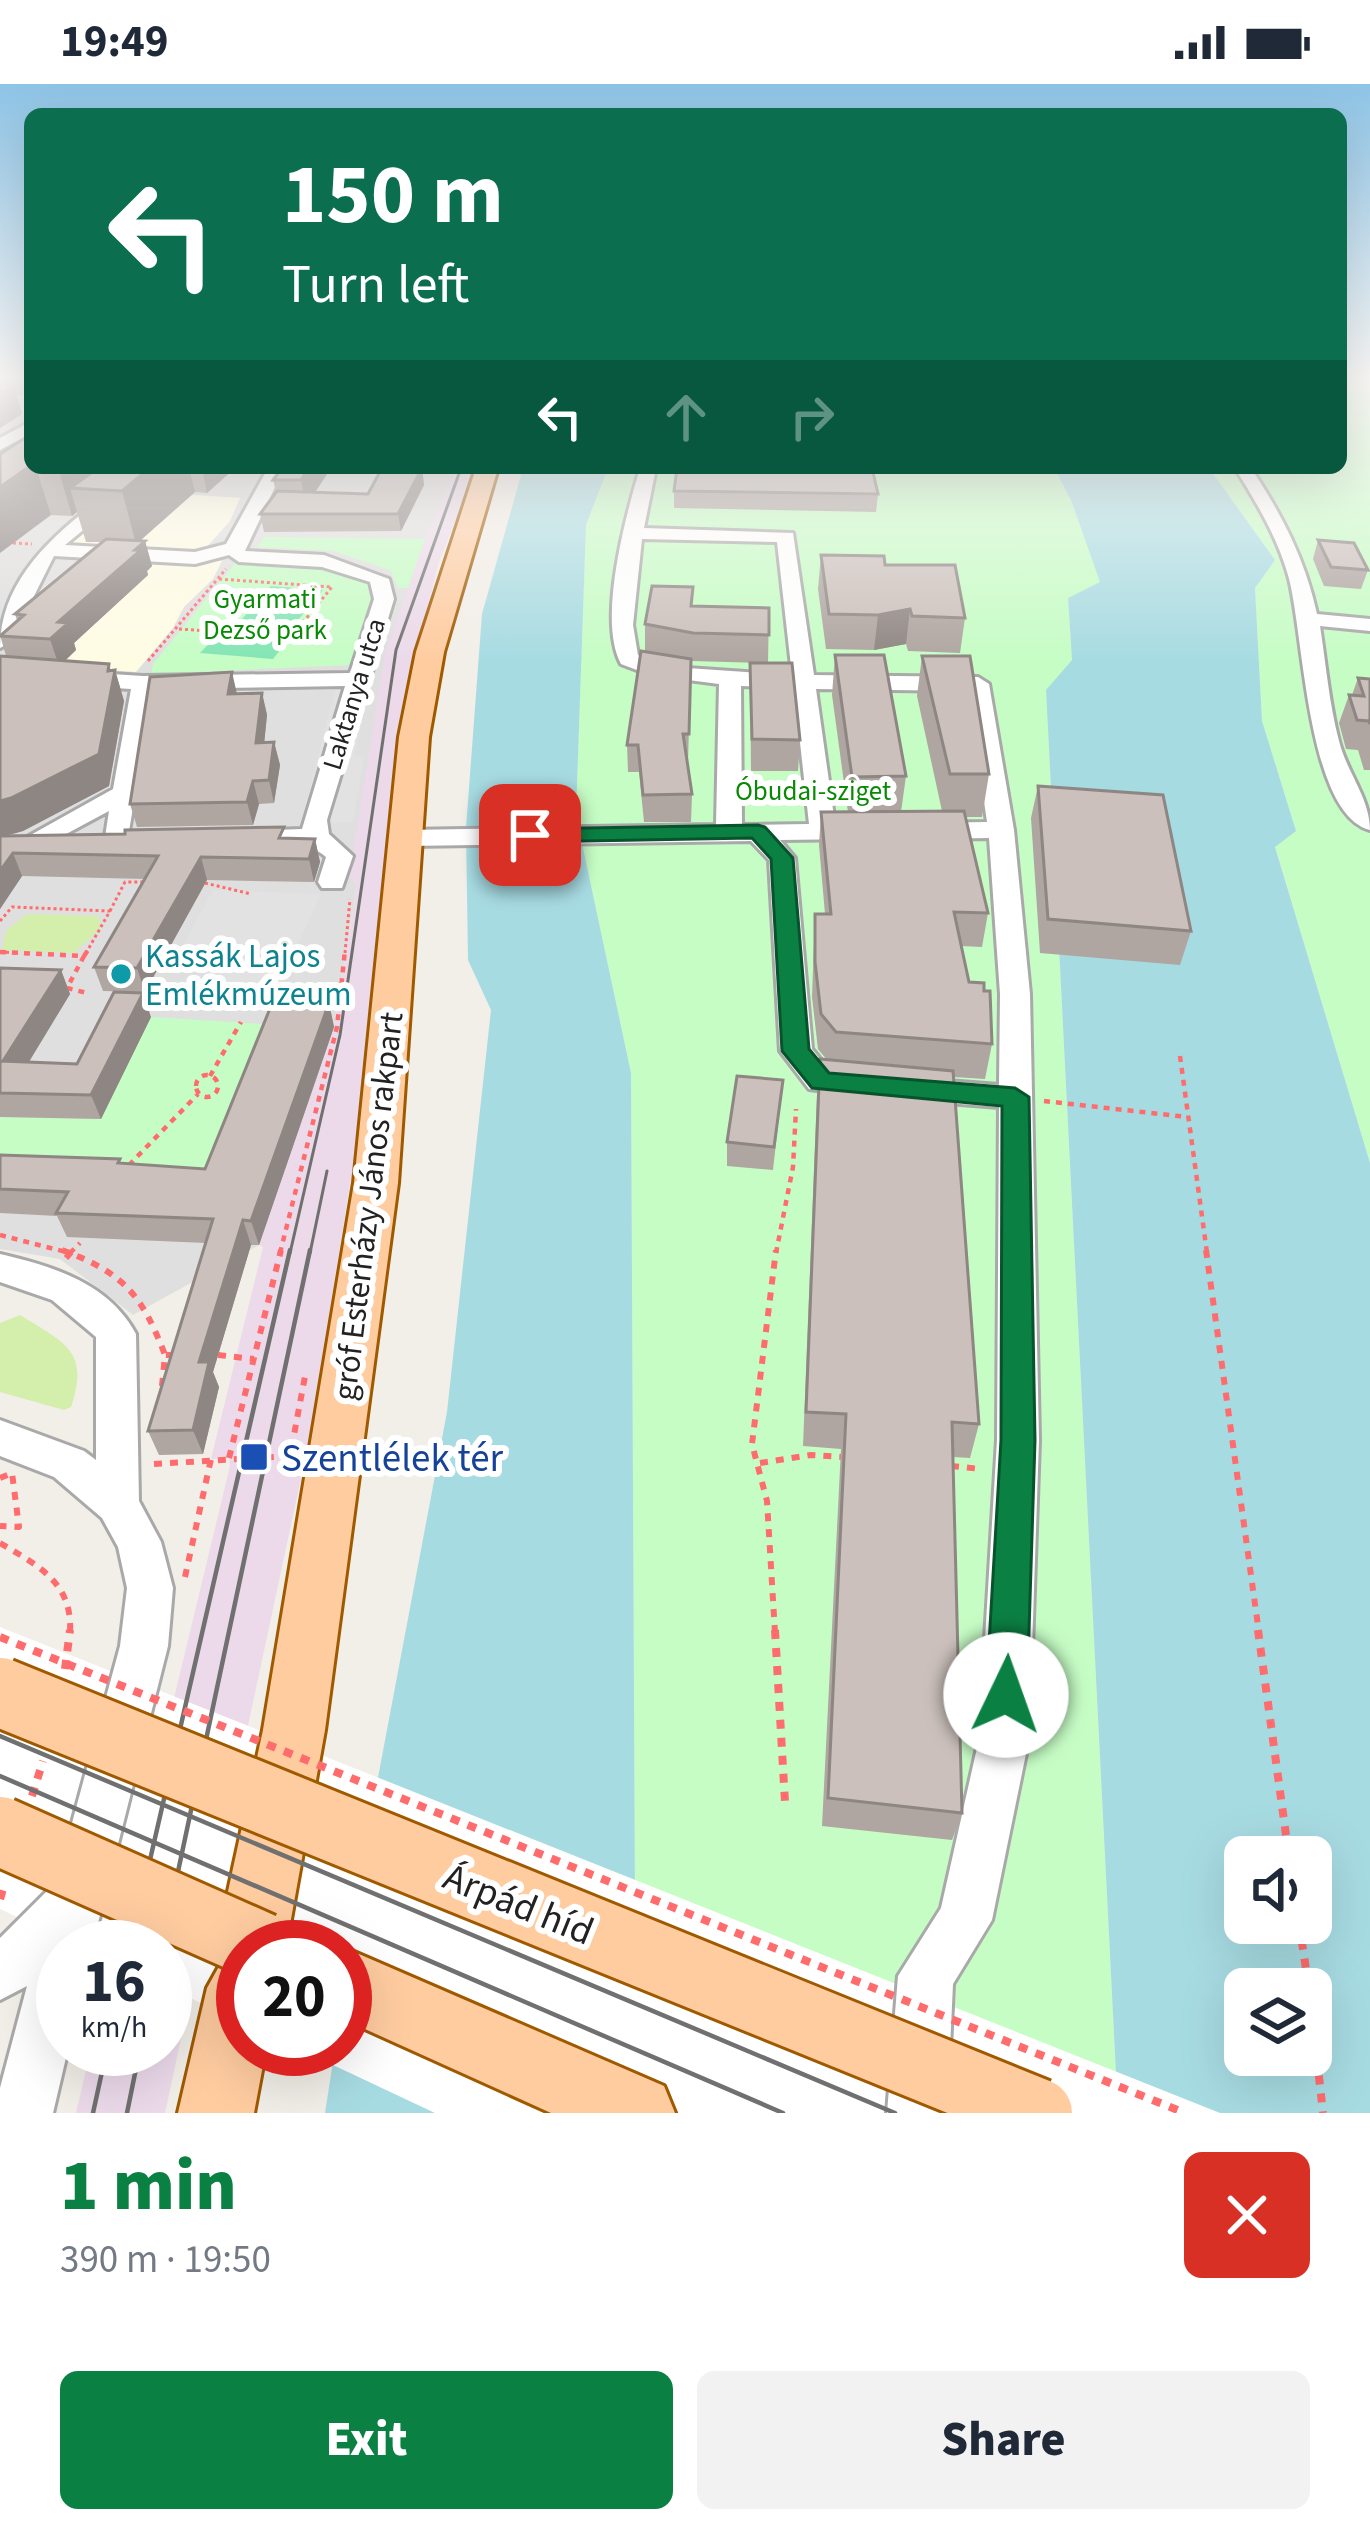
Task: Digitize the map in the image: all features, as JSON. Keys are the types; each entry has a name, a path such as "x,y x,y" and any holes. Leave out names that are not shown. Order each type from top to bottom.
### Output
{"main road":[{"name":"gróf Esterházy János rakpart","path":"256,1920 294,1730 427,837 414,743 430,652 485,474"},
{"name":"Árpád híd","path":"0,1692 1038,2113"},
{"path":"0,1831 216,1927"},
{"path":"372,1996 637,2113"},
{"path":"216,2113 224,2076"}],"street":[{"path":"0,642 48,550 143,474"},
{"path":"48,550 195,558 236,552 273,474"},
{"path":"647,474 633,532 625,655 632,663 730,677 978,684 1000,830 1015,994 1017,1473 1004,1739 965,1920 926,1976 917,2113"},
{"path":"1247,474 1276,518 1301,584 1335,772 1350,805 1370,823"},
{"path":"633,532 786,537 823,831"},
{"name":"Laktanya utca","path":"236,552 324,561 379,579 384,599 314,820 316,837"},
{"path":"1308,619 1370,626"},
{"path":"0,674 143,683 358,680"},
{"path":"730,677 743,832"},
{"path":"117,843 143,683"},
{"path":"2,849 31,842 125,793"},
{"path":"427,837 1000,830"},
{"path":"743,832 782,858 796,1051 821,1081 1015,1097"},
{"path":"224,840 316,837 333,844 340,856 342,887"},
{"path":"31,842 155,842"},
{"path":"0,1268 39,1277 70,1293 106,1318 116,1334 117,1504"},
{"path":"6,1456 69,1464 117,1504 139,1542 150,1588 144,1646 72,1920"},
{"path":"0,1972 33,1948 80,1886"},
{"path":"23,2113 36,2062"}],"path":[{"path":"143,683 145,664 220,580 236,552"},
{"path":"179,629 294,637 332,586 220,580"},
{"path":"87,993 67,988 125,882 148,882"},
{"path":"192,883 214,883 251,894"},
{"path":"229,1458 337,1027 342,887"},
{"path":"0,921 12,907 110,911"},
{"path":"0,952 84,956"},
{"path":"198,1094 194,1084 210,1076 241,1022"},
{"path":"1180,1056 1286,1836"},
{"path":"128,1166 198,1094 212,1094 221,1086 221,1080 210,1076"},
{"path":"1015,1097 1187,1117"},
{"path":"785,1802 767,1501 752,1444 779,1227 793,1167 796,1109"},
{"path":"76,1252 80,1244"},
{"path":"161,1394 165,1355 190,1355"},
{"path":"213,1355 254,1358"},
{"path":"759,1463 811,1455 856,1458"},
{"path":"0,1526 19,1527 6,1456"},
{"path":"148,1464 290,1456"},
{"path":"184,1583 211,1459"},
{"path":"946,1466 1017,1473"},
{"path":"0,1637 1185,2113"},
{"path":"1320,2076 1324,2113"}],"shaded area":[{"path":"0,473 456,474 357,886 334,1027 259,1245 133,1315 60,1259 0,1249"},
{"path":"454,474 475,474 439,562 403,705 373,1042 307,1450 192,1987 192,1920 121,1920 230,1466 229,1458 211,1459 263,1247 259,1245 334,1027 357,886 349,875 385,655 425,539"},
{"path":"123,490 240,498 230,521 197,558 222,561 213,579 184,607 173,628 136,672 0,662 30,631 42,598 32,597 87,553 48,550"},
{"path":"370,688 354,755 364,756 353,822 301,823 335,690"},
{"path":"213,890 321,894 268,1010 188,1006 212,959 177,957"},
{"path":"85,2076 173,2076 165,2113 76,2113"}],"green space":[{"path":"1370,473 1370,1163 1275,846 1296,831 1262,721 1255,588 1275,560 1213,474"},
{"name":"Óbudai-sziget","path":"606,474 1057,474 1101,583 1068,598 1072,660 1046,691 1118,2113 636,2113 631,1073 576,815 586,525"},
{"path":"264,537 425,539 408,588 398,588 390,570 333,551 257,547"},
{"name":"Gyarmati Dezső park","path":"240,557 320,564 372,582 375,598 350,665 151,674 153,664"},
{"path":"271,586 323,590 289,631 234,628"},
{"path":"218,634 289,639 273,659 200,653"},
{"path":"27,914 99,916 100,929 74,953 2,950 6,931"},
{"path":"151,1017 279,1025 214,1193 0,1179 0,1117 101,1119"},
{"path":"20,1315 70,1350 77,1373 71,1407 64,1410 0,1392 0,1323"}],"water":[{"path":"521,474 606,474 586,525 576,815 631,1073 636,2113 325,2113 331,2076 372,2076 372,1920 360,1920 373,1804 447,1412 491,1010 468,960 466,828 482,614"},
{"path":"1057,474 1213,474 1275,560 1255,588 1262,721 1296,831 1275,847 1370,1163 1370,2113 1118,2113 1046,690 1072,660 1068,598 1100,582"}],"pier":[{"path":"0,1627 1220,2113 435,2113 356,2076 372,2076 372,1920 216,1920 216,2010 192,1999 192,1920 36,1920 36,1926 0,1909"}],"building":[{"path":"0,473 20,473 0,487"},
{"path":"90,474 143,474 122,491 70,488"},
{"path":"278,474 305,474 301,480 273,480"},
{"path":"379,474 419,474 398,514 260,514 277,491 368,494"},
{"path":"676,474 873,474 878,494 674,491"},
{"path":"106,539 145,541 135,550 141,550 58,622 68,623 50,639 0,636 24,615 15,614"},
{"path":"1318,540 1354,543 1368,570 1331,567"},
{"path":"821,555 884,556 885,565 955,565 965,618 912,616 910,609 878,615 829,614"},
{"path":"652,586 693,587 691,606 769,608 769,635 693,633 645,624"},
{"path":"641,651 691,659 689,734 683,734 692,794 643,795 638,745 627,745"},
{"path":"835,655 884,655 906,776 852,777"},
{"path":"0,656 109,664 108,671 115,670 99,754 0,801"},
{"path":"922,656 970,656 989,774 950,774"},
{"path":"750,663 792,663 800,740 752,739"},
{"path":"232,672 228,694 262,693 256,743 274,742 269,780 253,781 247,802 130,804 150,677"},
{"path":"1358,678 1370,679 1370,724 1357,720 1349,695 1364,696"},
{"path":"1038,786 1163,795 1191,931 1048,919"},
{"path":"964,811 988,913 954,912 969,982 984,983 984,991 990,991 992,1044 836,1032 821,1014 815,962 815,914 831,914 821,812"},
{"path":"284,827 279,838 315,839 309,859 201,857 137,968 94,967 158,856 13,853 0,871 0,836"},
{"path":"0,968 61,970 3,1061 77,1064 114,992 143,993 91,1095 0,1093"},
{"path":"273,1001 329,1003 251,1221 243,1220 199,1362 209,1362 193,1430 148,1431 213,1219 56,1213 68,1192 0,1189 0,1155 120,1159 118,1163 205,1169"},
{"path":"820,1059 953,1071 979,1424 952,1422 962,1813 828,1798 846,1414 806,1412"},
{"path":"737,1076 783,1080 774,1147 727,1142"}],"tram line":[{"path":"290,1253 340,1035 396,650 459,474"},
{"path":"310,1253 327,1171"},
{"path":"163,1805 290,1250"},
{"path":"190,1816 310,1250"},
{"path":"0,1736 163,1805"},
{"path":"0,1776 154,1842"},
{"path":"154,1842 163,1805"},
{"path":"163,1805 190,1816"},
{"path":"182,1854 190,1816"},
{"path":"190,1816 895,2113"},
{"path":"136,1920 154,1842"},
{"path":"154,1842 182,1854"},
{"path":"168,1920 182,1854"},
{"path":"182,1854 783,2113"},
{"path":"93,2113 101,2076"},
{"path":"127,2113 135,2076"}],"place":[{"name":"Kassák Lajos Emlékmúzeum","path":"121,974"},
{"name":"Szentlélek tér","path":"254,1457"}],"route":[{"path":"530,835 758,832 782,858 796,1051 821,1081 1015,1097 1018,1440 1006,1695"}]}
